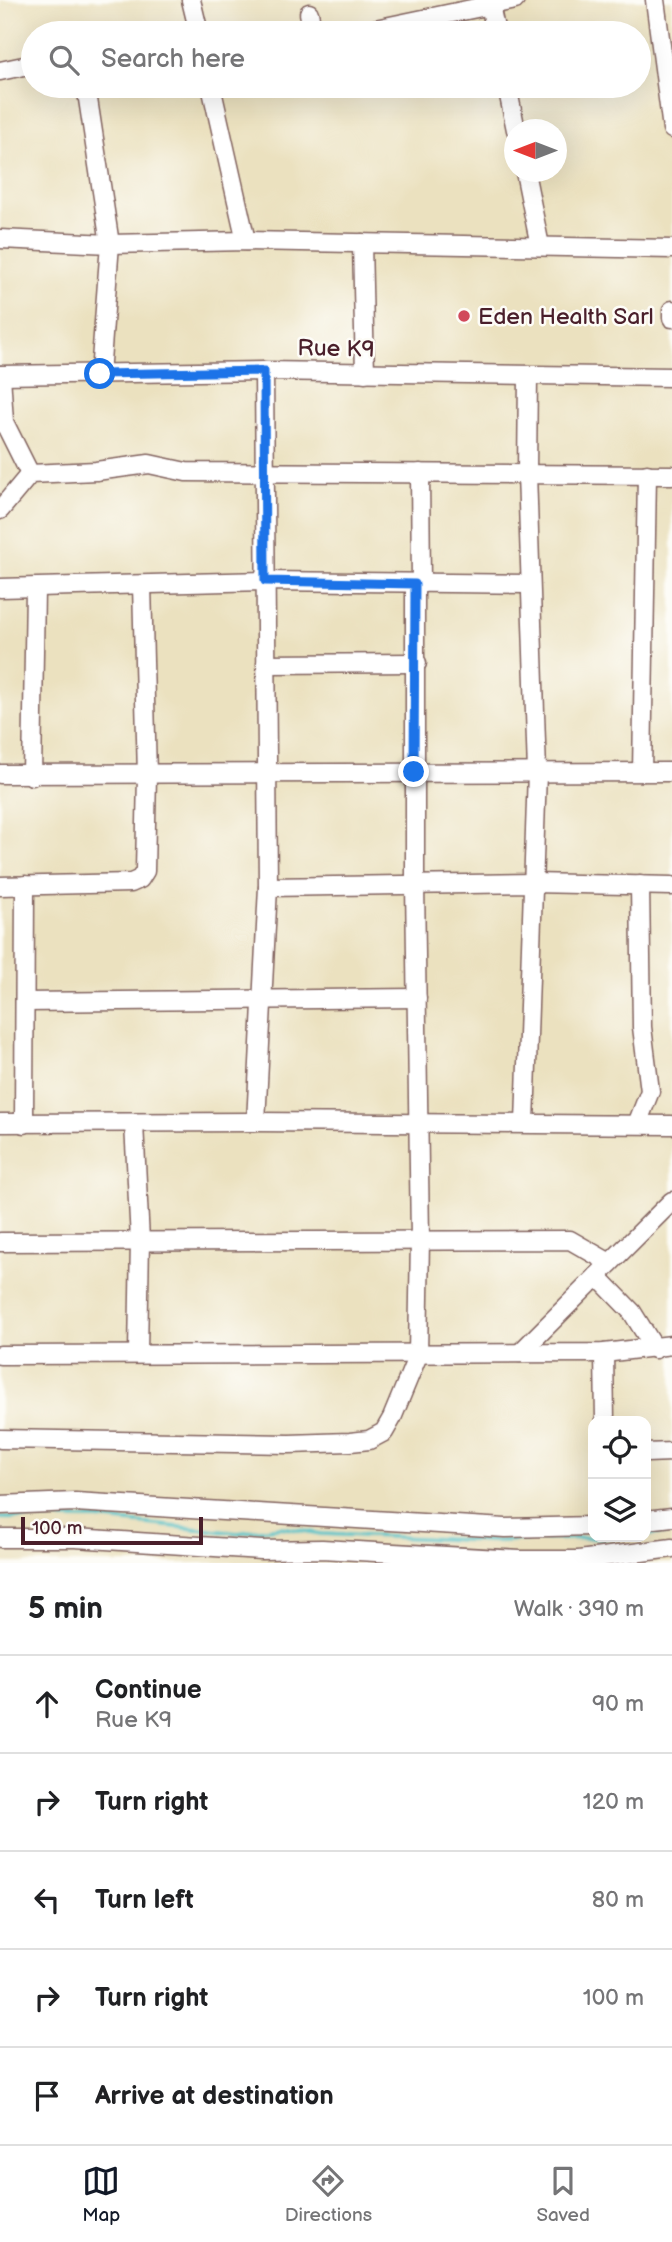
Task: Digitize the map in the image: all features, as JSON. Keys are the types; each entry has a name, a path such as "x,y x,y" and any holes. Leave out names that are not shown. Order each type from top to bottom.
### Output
{"street":[{"path":"191,0 194,21"},
{"path":"408,21 490,2 515,0"},
{"path":"654,0 672,129"},
{"path":"490,2 494,21"},
{"path":"310,13 311,21"},
{"path":"0,71 21,67"},
{"path":"88,98 110,244 100,374"},
{"path":"214,98 246,241"},
{"path":"509,98 514,119"},
{"path":"527,182 540,246"},
{"path":"0,239 110,244 246,241 672,248"},
{"path":"362,243 365,373"},
{"path":"672,310 672,318"},
{"path":"256,1122 260,998 268,887 264,371"},
{"name":"Rue K9","path":"1,375 264,371 672,377"},
{"path":"1,375 1,412 30,474"},
{"path":"525,1123 537,772 527,473 528,375"},
{"path":"0,510 30,474 96,471 149,464 186,472 672,475"},
{"path":"0,1438 208,1440 289,1444 369,1440 384,1432 418,1356 420,1239 414,772 420,473"},
{"path":"642,772 646,474"},
{"path":"0,588 265,581 530,584"},
{"path":"0,886 131,883 145,871 147,775 142,585"},
{"path":"33,776 34,589"},
{"path":"266,664 417,663"},
{"path":"0,774 672,772"},
{"path":"268,887 532,883 672,886"},
{"path":"24,1124 25,885"},
{"path":"637,1124 650,1091 642,1027 640,885"},
{"path":"25,1002 416,998"},
{"path":"0,1123 672,1125"},
{"path":"134,1124 140,1240 138,1353"},
{"path":"520,1353 672,1201"},
{"path":"0,1242 570,1240 603,1270 632,1312 664,1347"},
{"path":"0,1355 138,1353 418,1356 604,1353 664,1347"},
{"path":"604,1353 605,1416"},
{"path":"651,1453 672,1452"},
{"path":"0,1505 75,1502 505,1528 588,1526"},
{"path":"651,1519 672,1517"},
{"path":"0,1538 178,1543 262,1557 579,1560 672,1548"}],"waterway":[{"path":"0,1518 97,1519 238,1533 281,1527 321,1534 492,1541 588,1538"},
{"path":"651,1534 672,1532"}],"place":[{"name":"Eden Health Sarl","path":"464,316"}],"route":[{"path":"100,374 264,371 265,581 415,584 417,663 414,772"}]}
